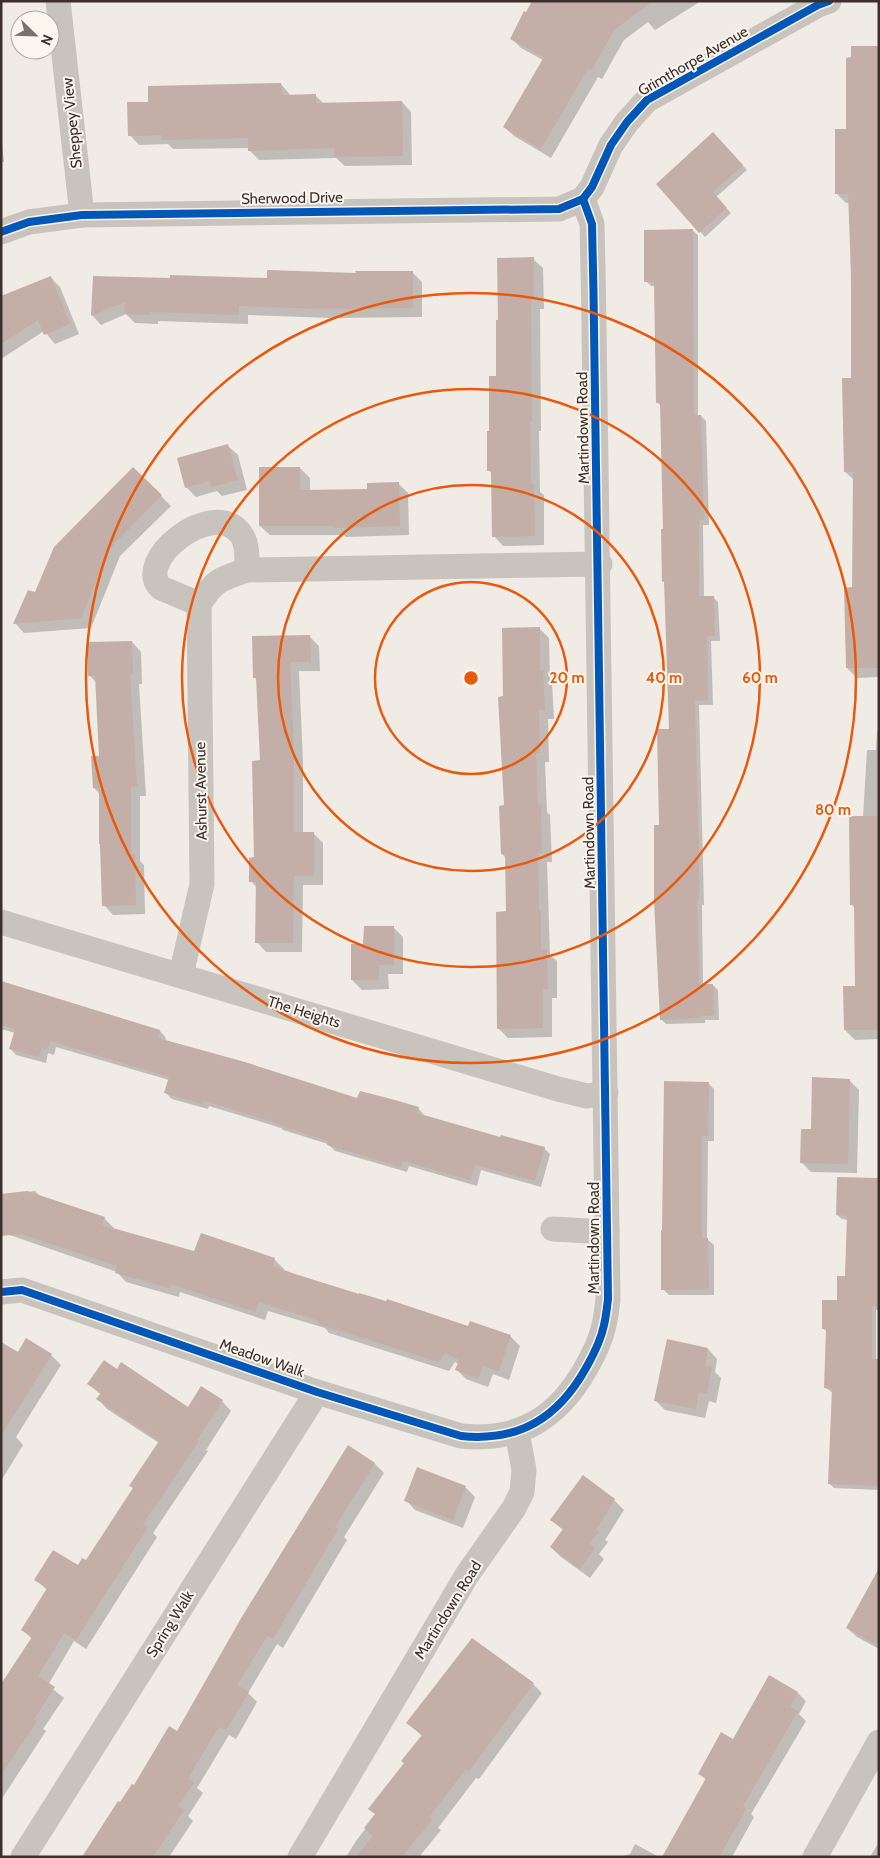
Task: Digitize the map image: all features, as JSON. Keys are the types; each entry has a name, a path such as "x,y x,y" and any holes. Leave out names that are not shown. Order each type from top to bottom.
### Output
{"street":[{"name":"Sheppey View","path":"58,1 82,215"},
{"name":"Grimthorpe Avenue","path":"583,199 592,187 610,145 647,100 818,5 829,1"},
{"name":"Sherwood Drive","path":"1,232 29,222 82,215 560,209 583,199"},
{"name":"Martindown Road","path":"300,1857 468,1575 514,1508 522,1492 524,1470 517,1432 541,1420 556,1409 580,1379 594,1354 604,1326 608,1299 608,1232 600,564 592,224 583,199"},
{"path":"247,570 247,551 242,534 230,524 218,521 201,524 176,540 159,558 154,577 156,584 161,588 199,604 211,587 224,578 247,570 600,564"},
{"name":"Ashurst Avenue","path":"181,975 202,884 199,604"},
{"name":"The Heights","path":"1,922 558,1089 588,1096 606,1093"},
{"name":"Martindown Road","path":"553,1228 608,1232"},
{"name":"Meadow Walk","path":"1,1292 22,1290 317,1392 461,1436 476,1438 517,1432"},
{"name":"Spring Walk","path":"23,1857 317,1392"},
{"path":"815,1857 879,1742"}],"building":[{"path":"532,1 653,1 614,30 592,70 588,68 541,149 503,127 544,57 510,39 524,11 526,12"},
{"path":"851,46 879,46 879,668 846,668 844,588 852,587 853,472 844,472 842,378 851,378 851,272 848,194 835,194 835,129 846,129 846,58 851,57"},
{"path":"281,83 282,95 316,94 316,103 402,101 403,156 334,157 334,148 248,151 248,138 162,140 162,135 128,136 127,102 148,102 148,86"},
{"path":"713,132 743,165 713,192 727,208 699,233 656,184"},
{"path":"693,229 694,415 701,415 704,520 699,520 699,596 714,596 715,636 707,636 708,700 695,701 699,857 699,901 697,901 699,984 713,984 714,1015 700,1016 700,1018 660,1020 654,901 654,825 659,825 657,729 669,729 664,581 662,582 661,529 663,529 660,403 656,403 654,282 644,282 644,230"},
{"path":"534,257 534,300 531,300 532,422 530,422 531,484 534,484 535,536 492,537 491,471 487,471 487,431 489,431 489,376 496,376 496,320 498,320 497,258"},
{"path":"267,270 356,273 355,271 413,271 413,308 322,309 239,306 239,315 149,312 149,315 124,314 125,302 91,316 93,276 170,278 170,275 267,278"},
{"path":"51,276 70,324 44,335 38,320 1,344 1,296"},
{"path":"228,444 238,480 211,487 210,481 185,488 177,458"},
{"path":"133,467 162,495 111,547 81,618 13,624 28,590 35,592 54,547"},
{"path":"259,467 300,467 300,490 367,489 367,483 399,482 400,526 335,528 335,526 259,526"},
{"path":"540,627 540,671 543,671 545,710 539,710 540,753 536,753 538,805 541,804 542,853 538,853 539,911 541,911 541,949 547,950 548,989 543,989 543,1028 497,1029 496,912 506,911 505,854 501,854 499,806 504,805 498,697 503,696 502,628"},
{"path":"310,635 311,662 290,662 294,750 294,832 314,832 314,876 294,876 293,943 255,943 256,882 249,882 249,858 254,857 252,761 260,760 256,678 253,678 252,636"},
{"path":"132,641 133,675 130,675 137,786 131,787 131,854 135,854 136,905 102,906 99,788 93,788 91,756 99,756 95,676 88,676 88,642"},
{"path":"849,816 879,816 879,1030 844,1030 843,986 855,986 854,905 850,905"},
{"path":"364,926 394,926 394,965 379,965 379,980 351,980 351,944 363,944"},
{"path":"1,981 160,1030 158,1038 245,1062 357,1098 360,1091 395,1100 419,1107 417,1113 500,1137 501,1135 545,1147 535,1181 475,1165 470,1180 403,1161 401,1167 327,1145 328,1141 203,1100 202,1104 164,1093 169,1077 50,1041 47,1049 42,1048 39,1057 9,1049 15,1029 1,1025"},
{"path":"812,1077 850,1079 848,1164 800,1163 801,1129 811,1129"},
{"path":"664,1081 709,1082 708,1136 702,1136 702,1238 708,1238 709,1289 661,1290"},
{"path":"837,1177 879,1178 879,1306 872,1306 872,1359 879,1359 879,1486 828,1484 832,1389 824,1388 826,1329 822,1329 822,1300 837,1300 837,1276 845,1276 847,1216 836,1215"},
{"path":"27,1191 105,1217 102,1225 194,1251 201,1233 275,1258 273,1266 295,1274 359,1294 386,1301 387,1299 468,1326 470,1321 511,1335 499,1371 483,1366 478,1378 455,1370 459,1360 445,1353 439,1362 318,1324 319,1321 259,1302 255,1312 171,1284 169,1288 115,1273 117,1266 21,1234 1,1236 1,1194"},
{"path":"26,1338 52,1354 1,1436 1,1342 18,1352"},
{"path":"667,1339 708,1348 705,1366 712,1367 707,1394 699,1392 696,1409 654,1401"},
{"path":"104,1360 117,1369 121,1362 188,1407 201,1386 223,1400 197,1440 199,1441 143,1524 148,1527 76,1640 64,1633 38,1676 55,1687 34,1719 37,1721 1,1775 1,1684 32,1637 21,1630 47,1588 34,1580 53,1550 78,1565 82,1558 86,1560 133,1488 129,1486 159,1441 96,1399 101,1393 87,1384"},
{"path":"348,1445 375,1463 335,1527 338,1529 273,1639 267,1636 237,1685 249,1692 226,1730 219,1727 188,1778 194,1783 178,1806 184,1810 153,1857 82,1857 118,1801 120,1802 132,1784 134,1785 169,1726 177,1731 240,1620"},
{"path":"417,1467 466,1486 453,1520 404,1501"},
{"path":"583,1475 615,1499 596,1530 599,1532 589,1544 595,1548 580,1569 550,1547 563,1529 550,1520"},
{"path":"879,1568 879,1646 846,1628"},
{"path":"472,1638 534,1683 469,1771 466,1769 429,1817 432,1820 402,1857 356,1857 373,1836 364,1828 375,1814 368,1809 404,1763 401,1761 422,1735 406,1723"},
{"path":"769,1675 798,1692 790,1707 798,1711 743,1806 747,1808 719,1857 662,1857 706,1778 698,1774 721,1732 733,1739"}],"cycle path":[{"path":"1,232 29,222 82,215 559,209 583,199 592,187 611,145 627,122 647,100 818,5 829,1"},
{"path":"1,1292 22,1290 317,1392 461,1436 482,1437 501,1435 535,1423 563,1401 575,1386 592,1357 603,1331 608,1299 602,761 592,224 583,199"}]}
